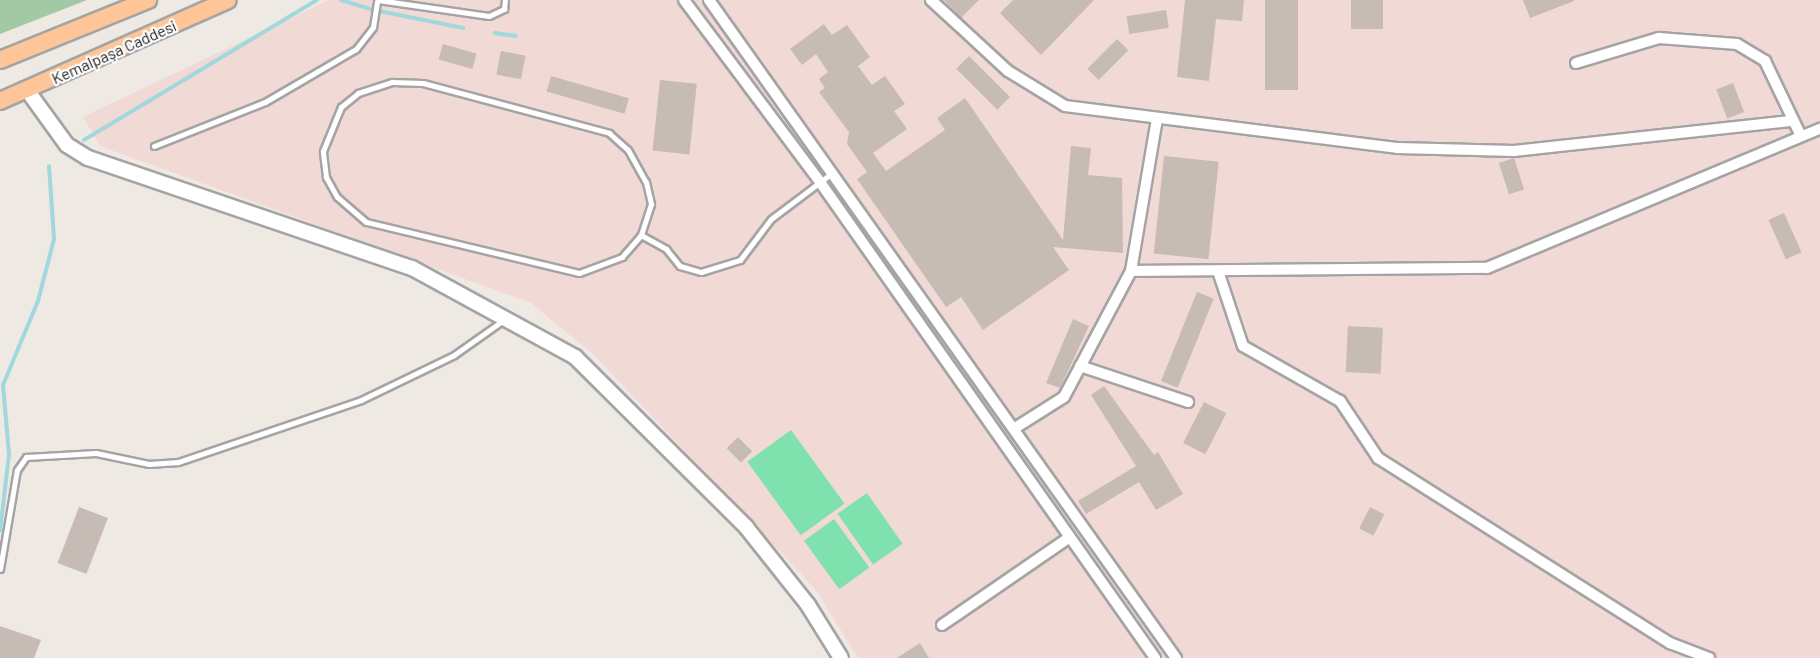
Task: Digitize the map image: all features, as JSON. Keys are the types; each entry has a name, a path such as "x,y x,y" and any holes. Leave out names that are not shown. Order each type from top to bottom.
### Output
{"main road":[{"name":"Kemalpaşa Caddesi","path":"0,60 148,0"},
{"name":"Kemalpaşa Caddesi","path":"0,101 228,0"}],"street":[{"path":"684,0 820,182 1155,658"},
{"path":"710,0 1176,658"},
{"path":"931,0 1008,71 1065,106 1157,119 1398,148 1514,151 1790,121"},
{"path":"1576,63 1659,38 1737,44 1765,62 1790,121 1801,136"},
{"path":"27,90 67,145 88,158 412,268 575,357 746,527 808,605 841,658"},
{"path":"1015,428 1064,397 1131,272 1157,119"},
{"path":"1131,272 1487,268 1820,129"},
{"path":"1218,271 1243,346 1340,401 1378,458 1670,643 1709,658"},
{"path":"1080,366 1188,402"},
{"path":"942,625 1070,537"}],"lane":[{"path":"154,146 264,102 356,49 373,27 377,0 489,16 504,9 505,0"},
{"path":"408,81 609,133 628,150 646,182 651,204 641,235 622,257 579,273 366,222 337,197 326,177 323,151 329,125 358,93 408,81"},
{"path":"641,235 666,249 681,266 701,272 740,260 771,219 834,172"},
{"path":"0,569 17,470 26,457 96,453 149,464 178,462 372,395 454,355 507,318"}],"shaded area":[{"path":"329,0 1820,0 1820,658 858,658 816,590 594,355 531,303 100,146 83,117"}],"green space":[{"path":"0,0 87,0 0,34"},
{"path":"791,430 844,504 801,535 747,462"},
{"path":"867,493 903,544 873,564 838,514"},
{"path":"834,519 869,568 839,589 804,541"}],"building":[{"path":"944,0 979,0 961,18"},
{"path":"1013,0 1094,0 1041,55 1000,13"},
{"path":"1185,0 1244,0 1242,21 1216,19 1209,81 1177,77"},
{"path":"1265,0 1298,0 1298,90 1265,90"},
{"path":"1351,0 1383,0 1383,29 1351,29"},
{"path":"1523,0 1574,0 1574,1 1530,18"},
{"path":"1166,10 1169,28 1129,34 1126,16"},
{"path":"824,24 832,35 847,25 870,57 858,66 872,85 885,76 905,104 894,111 907,129 873,153 886,171 945,130 937,118 965,98 1063,240 1071,146 1091,148 1088,175 1122,178 1123,253 1053,247 1069,270 983,330 961,297 946,307 857,179 867,172 847,144 849,132 819,92 825,88 819,79 828,72 816,54 802,65 790,49"},
{"path":"1117,39 1128,50 1099,80 1087,69"},
{"path":"443,44 477,54 472,69 439,59"},
{"path":"501,51 526,56 521,79 496,75"},
{"path":"969,56 1010,97 997,110 956,69"},
{"path":"551,76 629,98 624,114 547,91"},
{"path":"660,80 697,84 689,154 653,151"},
{"path":"1733,83 1744,112 1727,118 1716,89"},
{"path":"1164,156 1219,162 1208,259 1154,253"},
{"path":"1514,158 1524,189 1509,194 1499,163"},
{"path":"1784,213 1801,252 1786,259 1768,220"},
{"path":"1197,292 1214,299 1178,388 1161,381"},
{"path":"1073,319 1089,326 1060,388 1046,383"},
{"path":"1348,326 1383,328 1381,374 1346,372"},
{"path":"1104,386 1154,455 1158,452 1183,494 1156,510 1139,482 1086,514 1078,501 1136,466 1091,395"},
{"path":"1204,402 1226,413 1205,454 1183,443"},
{"path":"738,437 752,451 741,462 727,448"},
{"path":"79,507 108,518 86,574 57,563"},
{"path":"1370,507 1384,514 1373,536 1359,528"},
{"path":"0,626 41,640 34,658 0,658"},
{"path":"920,643 929,658 897,658"}],"waterway":[{"path":"84,140 317,0"},
{"path":"341,0 371,9"},
{"path":"379,11 463,28"},
{"path":"495,33 516,36"},
{"path":"0,531 9,454 3,385 38,301 54,239 49,166"}]}
